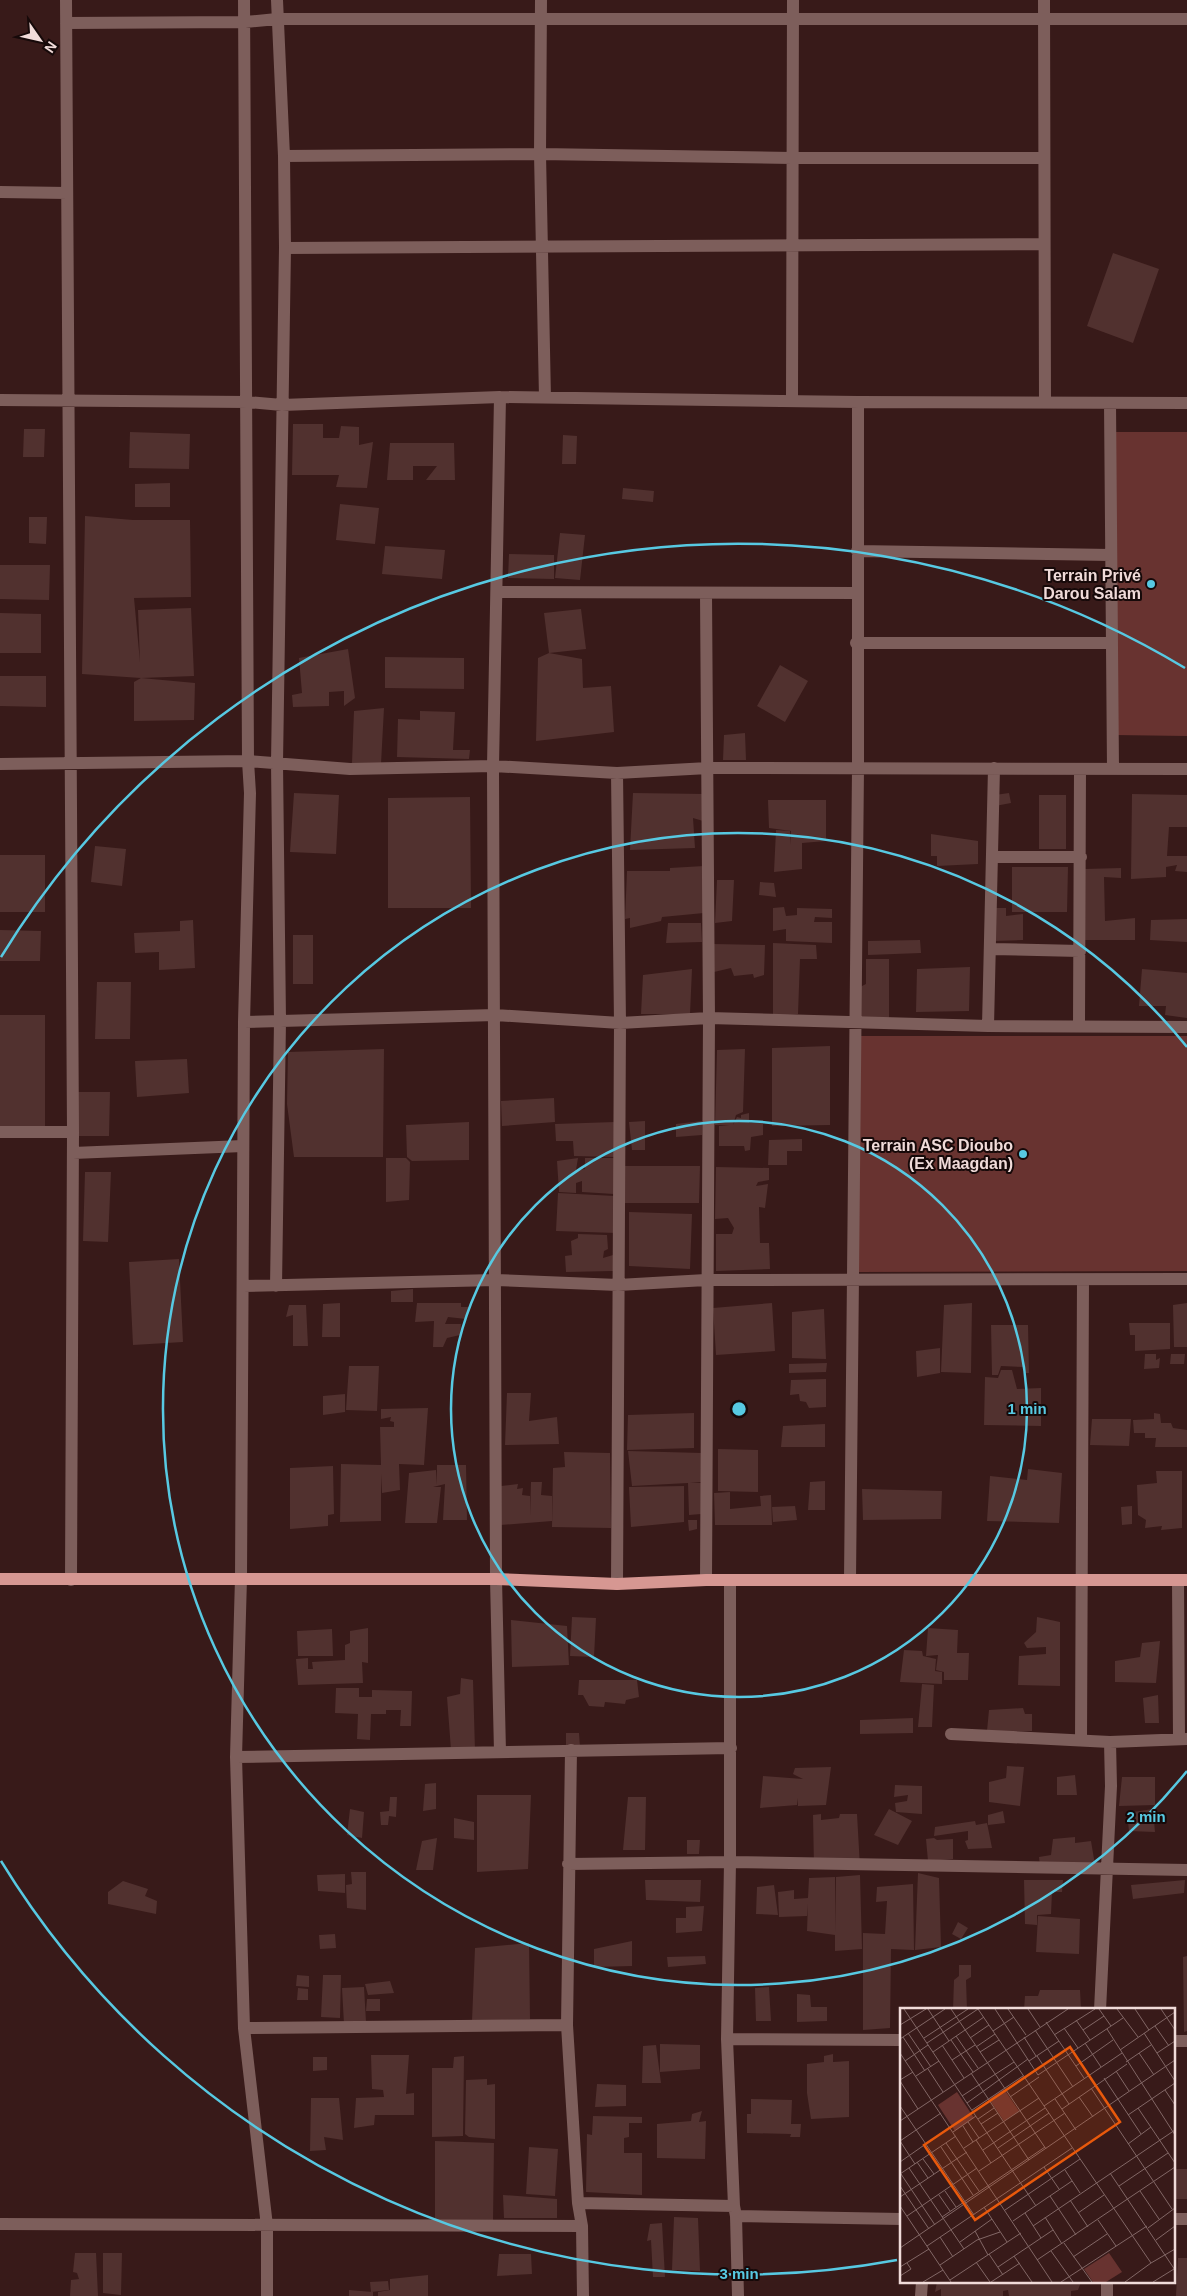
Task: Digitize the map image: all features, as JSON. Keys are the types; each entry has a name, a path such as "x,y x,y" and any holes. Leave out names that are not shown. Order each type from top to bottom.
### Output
{"main road":[{"path":"0,1579 496,1579 618,1584 706,1580 1183,1580"}],"street":[{"path":"66,0 73,1132 71,1580"},
{"path":"244,0 248,761 250,792 244,1022 241,1578 236,1756 244,2028 267,2226 267,2296"},
{"path":"276,1286 280,1021 277,763 285,248 284,156 277,0"},
{"path":"541,0 540,154 544,245 545,398"},
{"path":"792,400 793,0"},
{"path":"1044,0 1045,402"},
{"path":"66,22 245,22 277,19 1187,19"},
{"path":"284,156 540,154 792,158 1044,158"},
{"path":"0,192 67,193"},
{"path":"285,248 544,245 1044,244"},
{"path":"0,400 247,402 282,405 500,397 858,402 1187,403"},
{"path":"500,397 493,766 496,1579 500,1752"},
{"path":"850,1580 858,768 856,643 858,402"},
{"path":"1110,403 1113,769"},
{"path":"857,551 1111,555"},
{"path":"497,592 857,593"},
{"path":"706,594 708,768 706,1580"},
{"path":"856,643 1112,643"},
{"path":"0,764 248,761 388,770 493,766 617,773 708,768 1187,769"},
{"path":"988,1026 994,768"},
{"path":"1079,1026 1080,769"},
{"path":"617,773 620,1023 618,1584"},
{"path":"992,857 1081,857"},
{"path":"990,949 1080,951"},
{"path":"244,1022 495,1015 620,1023 708,1018 988,1026 1187,1027"},
{"path":"0,1132 73,1132"},
{"path":"72,1153 244,1146"},
{"path":"243,1286 494,1280 618,1285 706,1280 1187,1279"},
{"path":"1081,1740 1083,1280"},
{"path":"730,1580 731,1748 727,2039 738,2296"},
{"path":"951,1734 1110,1742 1183,1739 1183,1580"},
{"path":"1100,2008 1111,1786 1110,1742"},
{"path":"236,1756 731,1748"},
{"path":"571,1750 567,2026 578,2204 582,2226 583,2296"},
{"path":"568,1864 730,1862 1187,1870"},
{"path":"244,2028 567,2026"},
{"path":"727,2039 900,2040"},
{"path":"1174,2041 1187,2041"},
{"path":"578,2204 900,2219"},
{"path":"1174,2218 1187,2218"},
{"path":"0,2224 582,2226"}],"shaded area":[{"name":"Terrain Privé Darou Salam","path":"1116,432 1187,432 1187,736 1114,735"},
{"name":"Terrain ASC Dioubo (Ex Maagdan)","path":"859,1036 1187,1036 1187,1271 858,1272"}],"building":[{"path":"1113,253 1159,269 1133,343 1087,326"},
{"path":"293,424 323,424 323,438 339,438 341,426 359,427 359,445 373,442 367,488 336,487 339,475 292,475"},
{"path":"24,429 45,429 44,457 23,457"},
{"path":"130,432 190,434 189,469 129,468"},
{"path":"563,435 577,436 576,464 562,464"},
{"path":"390,443 454,443 455,480 426,480 437,466 413,466 413,480 387,480"},
{"path":"170,483 170,507 135,507 135,484"},
{"path":"623,488 654,491 653,502 622,499"},
{"path":"340,504 379,508 375,544 336,540"},
{"path":"85,516 133,520 190,520 191,597 134,598 140,662 138,610 191,608 194,676 141,678 82,674"},
{"path":"29,517 47,517 46,544 29,543"},
{"path":"560,533 585,535 580,580 555,578"},
{"path":"385,546 445,550 442,579 382,574"},
{"path":"509,554 554,555 554,579 508,578"},
{"path":"0,565 50,565 49,600 0,599"},
{"path":"581,609 586,649 549,653 544,613"},
{"path":"0,613 41,614 41,653 0,653"},
{"path":"348,649 355,698 344,706 344,691 329,692 329,706 293,707 292,695 302,693 299,658"},
{"path":"549,653 582,659 583,688 611,686 614,732 536,741 538,658"},
{"path":"385,657 464,658 464,689 385,688"},
{"path":"780,665 808,681 785,722 757,706"},
{"path":"0,676 46,676 46,707 0,706"},
{"path":"141,678 195,683 194,720 134,721 134,682"},
{"path":"384,708 381,764 352,763 354,711"},
{"path":"420,711 455,712 453,750 470,750 469,759 397,757 398,719 420,720"},
{"path":"745,733 746,760 723,760 724,735"},
{"path":"294,793 339,795 336,854 290,852"},
{"path":"633,793 705,794 703,821 693,818 695,848 630,850"},
{"path":"1009,793 1011,803 995,806 995,795"},
{"path":"1132,794 1187,795 1187,827 1169,827 1167,856 1187,856 1187,872 1175,871 1177,865 1166,867 1166,877 1131,879"},
{"path":"1039,795 1066,795 1066,849 1039,849"},
{"path":"470,797 471,908 388,908 388,798"},
{"path":"768,800 826,800 826,841 802,843 802,869 774,872 776,830 790,831 790,845 791,831 769,828"},
{"path":"931,834 978,841 978,864 937,866 937,856 931,856"},
{"path":"95,846 126,849 122,886 91,882"},
{"path":"0,855 45,855 45,912 0,912"},
{"path":"704,866 704,913 662,917 661,921 630,928 630,918 625,919 627,871 670,871 670,868"},
{"path":"1012,867 1068,867 1067,912 1012,912"},
{"path":"1121,868 1121,878 1104,877 1105,921 1135,918 1135,940 1085,940 1085,869"},
{"path":"717,880 734,880 732,921 715,923"},
{"path":"760,882 774,883 776,897 759,895"},
{"path":"784,907 786,916 797,915 797,908 832,909 832,918 815,917 814,922 832,922 832,943 786,941 786,929 773,931 773,908"},
{"path":"993,908 1006,908 1006,916 1023,914 1023,940 993,941"},
{"path":"1187,919 1187,942 1150,940 1151,920"},
{"path":"193,920 195,968 159,970 159,952 135,953 134,933 180,931 180,921"},
{"path":"668,923 701,923 702,942 666,943"},
{"path":"0,930 41,931 40,961 0,961"},
{"path":"293,935 313,935 313,984 293,984"},
{"path":"920,940 921,953 868,955 868,941"},
{"path":"773,943 816,945 817,959 800,959 798,1014 773,1015"},
{"path":"713,944 765,945 764,975 754,978 753,974 734,976 731,968 714,972"},
{"path":"866,959 889,959 889,1018 860,1017 860,987 866,984"},
{"path":"970,967 969,1011 916,1012 917,969"},
{"path":"692,969 690,1014 641,1014 643,975"},
{"path":"1142,969 1187,973 1187,1018 1165,1015 1166,1006 1139,1006"},
{"path":"97,982 131,982 130,1039 95,1039"},
{"path":"0,1015 45,1015 45,1126 0,1126"},
{"path":"830,1046 830,1125 772,1126 772,1048"},
{"path":"384,1049 383,1157 294,1157 287,1104 288,1052"},
{"path":"745,1049 743,1112 736,1115 733,1125 737,1117 741,1118 741,1115 749,1113 749,1123 763,1122 763,1135 751,1137 750,1150 745,1151 744,1146 719,1146 719,1126 729,1125 715,1125 717,1050"},
{"path":"187,1059 189,1093 137,1097 135,1061"},
{"path":"78,1092 110,1092 109,1136 78,1136"},
{"path":"554,1098 555,1122 502,1126 501,1101"},
{"path":"645,1121 645,1150 632,1150 629,1122"},
{"path":"702,1121 702,1135 676,1137 676,1124"},
{"path":"469,1122 469,1160 412,1161 407,1157 406,1125"},
{"path":"615,1122 615,1157 574,1156 573,1141 556,1141 555,1124"},
{"path":"802,1139 802,1151 787,1151 787,1165 768,1165 769,1140"},
{"path":"386,1158 406,1158 410,1162 409,1200 386,1202"},
{"path":"578,1158 576,1170 585,1169 585,1158 615,1158 614,1194 582,1192 582,1181 576,1183 576,1193 559,1192 557,1161"},
{"path":"621,1166 700,1166 699,1203 623,1203"},
{"path":"716,1167 769,1168 769,1180 758,1182 756,1186 768,1184 765,1208 759,1207 760,1243 769,1243 770,1269 716,1271 716,1234 732,1234 734,1228 728,1218 715,1219"},
{"path":"85,1172 111,1172 108,1242 83,1241"},
{"path":"558,1193 615,1196 616,1233 556,1231"},
{"path":"629,1212 692,1214 690,1269 629,1266"},
{"path":"578,1234 607,1235 608,1249 604,1251 603,1258 613,1255 613,1271 566,1272 565,1256 572,1255 571,1241 578,1238"},
{"path":"179,1259 183,1342 133,1345 129,1262"},
{"path":"413,1289 413,1302 391,1302 391,1291"},
{"path":"340,1303 340,1337 322,1337 323,1304"},
{"path":"417,1303 461,1303 461,1307 469,1307 466,1319 448,1317 445,1324 461,1324 460,1335 447,1338 443,1347 433,1347 434,1321 415,1322"},
{"path":"772,1303 775,1351 716,1355 713,1308"},
{"path":"972,1303 971,1373 941,1372 944,1305"},
{"path":"1187,1303 1187,1347 1174,1347 1173,1305"},
{"path":"289,1305 306,1305 308,1346 293,1346 293,1315 286,1317"},
{"path":"824,1309 826,1359 792,1358 792,1312"},
{"path":"1129,1323 1170,1323 1170,1349 1135,1351 1135,1335 1130,1335"},
{"path":"991,1325 1028,1325 1029,1373 1024,1373 1025,1367 1001,1366 998,1375 992,1375"},
{"path":"940,1348 940,1373 917,1377 916,1351"},
{"path":"1145,1354 1156,1354 1156,1360 1160,1358 1159,1368 1144,1369"},
{"path":"1171,1354 1185,1354 1184,1364 1170,1364"},
{"path":"827,1363 826,1372 789,1373 789,1364"},
{"path":"349,1366 379,1366 377,1411 346,1410"},
{"path":"1001,1370 1012,1370 1017,1389 1041,1388 1041,1426 984,1425 985,1377 998,1378"},
{"path":"826,1379 826,1407 809,1408 806,1402 800,1401 799,1394 790,1395 791,1380"},
{"path":"507,1393 531,1393 529,1421 557,1417 559,1444 505,1445"},
{"path":"345,1394 345,1412 323,1415 323,1396"},
{"path":"428,1408 424,1465 399,1464 400,1490 382,1493 381,1474 381,1521 340,1522 341,1464 381,1465 380,1427 394,1427 394,1422 390,1421 391,1417 381,1419 381,1409"},
{"path":"694,1413 694,1448 627,1450 628,1415"},
{"path":"1154,1413 1160,1414 1161,1423 1171,1423 1173,1428 1187,1430 1187,1447 1155,1447 1156,1438 1145,1438 1145,1433 1134,1433 1133,1420 1154,1419"},
{"path":"1092,1419 1131,1419 1129,1446 1090,1445"},
{"path":"825,1424 825,1447 781,1447 783,1426"},
{"path":"718,1449 758,1450 758,1492 718,1491"},
{"path":"628,1451 702,1453 701,1482 690,1483 701,1483 701,1514 689,1515 688,1483 632,1486"},
{"path":"564,1452 610,1453 611,1528 552,1527 553,1468 565,1467"},
{"path":"437,1465 466,1465 467,1520 443,1520 445,1484 433,1487 441,1487 437,1523 405,1523 409,1473 436,1470 437,1485"},
{"path":"333,1466 334,1514 328,1515 328,1526 290,1529 290,1468"},
{"path":"1028,1469 1062,1473 1059,1523 987,1521 990,1476 1027,1480"},
{"path":"1156,1471 1182,1471 1182,1528 1161,1530 1162,1526 1145,1528 1146,1520 1138,1515 1137,1485 1157,1483"},
{"path":"825,1481 825,1510 808,1510 810,1482"},
{"path":"531,1482 542,1482 541,1495 552,1496 552,1521 500,1525 501,1486 518,1484 517,1489 523,1488 522,1495 530,1496 530,1516"},
{"path":"684,1486 684,1522 631,1527 629,1487"},
{"path":"862,1489 942,1491 941,1519 863,1520"},
{"path":"730,1492 730,1509 761,1506 760,1496 771,1495 772,1525 715,1525 714,1493"},
{"path":"795,1506 797,1520 773,1522 772,1507"},
{"path":"1132,1506 1132,1524 1122,1525 1121,1507"},
{"path":"688,1520 697,1520 697,1529 689,1531"},
{"path":"572,1617 596,1618 594,1657 570,1656"},
{"path":"1037,1617 1060,1622 1060,1686 1018,1685 1019,1656 1046,1654 1046,1647 1027,1648 1024,1643 1036,1632"},
{"path":"511,1620 567,1626 569,1665 512,1667"},
{"path":"368,1628 368,1663 362,1662 363,1683 298,1685 296,1659 308,1658 308,1669 313,1669 312,1662 345,1660 345,1645 350,1643 350,1631"},
{"path":"928,1628 958,1630 957,1653 969,1653 968,1680 944,1680 944,1672 936,1670 938,1655 926,1656"},
{"path":"332,1629 333,1656 298,1656 297,1631"},
{"path":"1160,1641 1156,1683 1115,1682 1115,1661 1140,1657 1142,1643"},
{"path":"904,1650 922,1651 923,1656 936,1659 935,1671 942,1672 942,1684 900,1682"},
{"path":"461,1678 473,1680 475,1751 451,1750 447,1697 460,1694"},
{"path":"579,1680 637,1680 639,1697 626,1700 625,1704 605,1702 604,1707 589,1706 583,1695 578,1695"},
{"path":"922,1684 934,1685 932,1727 918,1727"},
{"path":"336,1688 359,1688 359,1697 372,1697 372,1690 412,1691 411,1726 400,1726 401,1710 386,1710 386,1714 371,1714 370,1740 357,1739 358,1714 335,1713"},
{"path":"1158,1695 1159,1723 1145,1723 1143,1698"},
{"path":"1023,1708 1025,1714 1032,1714 1032,1731 987,1731 989,1710"},
{"path":"913,1718 913,1733 860,1734 860,1720"},
{"path":"566,1733 579,1733 580,1747 566,1747"},
{"path":"1007,1766 1024,1767 1020,1806 989,1802 989,1782 1006,1778"},
{"path":"831,1767 826,1805 798,1806 798,1798 797,1805 760,1808 763,1776 803,1779 793,1774 795,1768"},
{"path":"1075,1775 1077,1795 1057,1795 1057,1777"},
{"path":"1122,1777 1155,1777 1155,1805 1119,1806"},
{"path":"436,1783 436,1809 423,1811 425,1784"},
{"path":"895,1785 922,1786 922,1814 896,1812 895,1803 907,1801 908,1795 894,1797"},
{"path":"477,1795 531,1795 528,1869 477,1872"},
{"path":"390,1797 397,1797 396,1817 389,1816 388,1825 381,1825 380,1812 389,1811"},
{"path":"628,1797 646,1797 645,1850 623,1850"},
{"path":"350,1809 364,1812 362,1838 347,1835"},
{"path":"889,1809 912,1821 898,1845 874,1835"},
{"path":"1153,1809 1155,1832 1129,1831 1127,1813"},
{"path":"1003,1811 1005,1823 988,1825 988,1815"},
{"path":"821,1814 821,1820 839,1818 840,1814 857,1814 860,1867 814,1867 813,1815"},
{"path":"454,1818 474,1822 474,1840 454,1838"},
{"path":"975,1821 976,1825 987,1823 992,1848 968,1849 965,1841 968,1840 968,1831 934,1836 935,1827"},
{"path":"1075,1837 1075,1843 1091,1841 1095,1865 1040,1867 1039,1857 1051,1855 1053,1839"},
{"path":"437,1838 433,1870 416,1870 422,1841"},
{"path":"934,1838 937,1840 953,1839 953,1859 928,1861 926,1839"},
{"path":"687,1840 700,1840 699,1854 687,1854"},
{"path":"351,1872 366,1872 366,1910 347,1908 346,1885 352,1884"},
{"path":"918,1873 939,1878 941,1947 915,1950"},
{"path":"345,1874 345,1893 318,1891 317,1875"},
{"path":"860,1875 862,1949 835,1951 835,1935 807,1931 808,1904 807,1916 779,1917 778,1892 794,1890 794,1899 808,1898 809,1878 835,1877 835,1932 836,1877"},
{"path":"645,1880 701,1880 700,1902 646,1900"},
{"path":"1024,1880 1063,1880 1062,1892 1052,1892 1051,1914 1037,1915 1037,1925 1025,1924"},
{"path":"1185,1880 1184,1893 1133,1899 1131,1885"},
{"path":"123,1881 148,1889 145,1896 157,1901 156,1914 108,1904 108,1892"},
{"path":"913,1884 914,1950 891,1949 890,2028 863,2030 863,1933 885,1934 887,1901 876,1902 877,1887"},
{"path":"774,1885 778,1915 756,1914 757,1887"},
{"path":"704,1906 702,1931 676,1933 676,1918 686,1918 686,1907"},
{"path":"1038,1916 1080,1919 1079,1954 1036,1952"},
{"path":"958,1922 968,1928 961,1939 952,1934"},
{"path":"335,1934 336,1948 320,1949 319,1935"},
{"path":"632,1941 632,1966 594,1967 594,1949"},
{"path":"529,1943 530,2019 472,2021 475,1948"},
{"path":"705,1956 706,1964 668,1967 667,1957"},
{"path":"1187,1956 1187,2031 1184,2032 1183,1957"},
{"path":"959,1965 971,1965 971,1977 966,1980 967,2008 953,2008 954,1980 959,1976"},
{"path":"297,1975 309,1976 309,1987 296,1986"},
{"path":"323,1975 341,1975 340,2018 321,2017"},
{"path":"390,1981 394,1993 368,1995 365,1984"},
{"path":"364,1987 366,2022 344,2024 342,1988"},
{"path":"769,1987 771,2021 756,2021 755,1988"},
{"path":"298,1988 308,1989 308,2000 297,2000"},
{"path":"1040,1990 1080,1990 1081,2008 1024,2008 1025,1996 1038,1996"},
{"path":"797,1994 810,1995 811,2007 827,2007 827,2021 797,2022"},
{"path":"367,1999 380,1999 380,2011 366,2011"},
{"path":"660,2044 700,2045 700,2069 660,2072"},
{"path":"656,2045 661,2083 642,2083 643,2046"},
{"path":"833,2054 833,2062 849,2061 849,2117 811,2119 807,2093 807,2064 824,2062 824,2056"},
{"path":"371,2055 409,2055 406,2094 414,2093 414,2115 375,2115 374,2125 354,2128 356,2098 384,2097 383,2090 372,2089"},
{"path":"464,2056 463,2136 432,2137 432,2068 453,2068 454,2057"},
{"path":"313,2057 327,2057 327,2070 313,2071"},
{"path":"487,2079 487,2085 495,2084 495,2139 469,2137 465,2134 466,2080"},
{"path":"597,2084 626,2085 626,2106 595,2107"},
{"path":"311,2098 339,2098 343,2140 324,2137 326,2150 310,2151"},
{"path":"751,2099 792,2100 791,2124 801,2124 800,2137 790,2137 791,2134 747,2133 747,2114 751,2114"},
{"path":"702,2111 699,2122 706,2121 705,2159 657,2158 657,2124 691,2121 692,2114"},
{"path":"593,2116 642,2117 642,2123 629,2123 629,2137 624,2138 624,2153 642,2153 642,2195 586,2192 587,2134 592,2135"},
{"path":"435,2141 494,2143 493,2223 435,2223"},
{"path":"529,2147 558,2149 555,2196 526,2194"},
{"path":"1174,2169 1187,2169 1187,2199 1174,2199"},
{"path":"503,2195 557,2199 557,2218 504,2218"},
{"path":"674,2217 698,2218 700,2271 672,2270"},
{"path":"662,2223 665,2277 653,2277 651,2240 647,2241 650,2224"},
{"path":"75,2253 96,2253 98,2296 70,2296 71,2280 79,2279 77,2273 73,2272"},
{"path":"103,2253 122,2253 121,2295 103,2293"},
{"path":"499,2254 531,2254 532,2274 497,2276"},
{"path":"1178,2258 1187,2258 1187,2296 1176,2296"},
{"path":"428,2275 428,2296 378,2296 378,2292 390,2290 390,2279"},
{"path":"388,2281 389,2290 371,2292 370,2282"},
{"path":"937,2284 1080,2284 1078,2290 1071,2291 1071,2296 1009,2296 1008,2290 1003,2291 1003,2296 941,2296 941,2289 935,2292"},
{"path":"349,2290 373,2292 373,2296 349,2296"}],"place":[{"name":"Terrain Privé Darou Salam","path":"1151,584"},
{"name":"Terrain ASC Dioubo (Ex Maagdan)","path":"1023,1154"}]}
